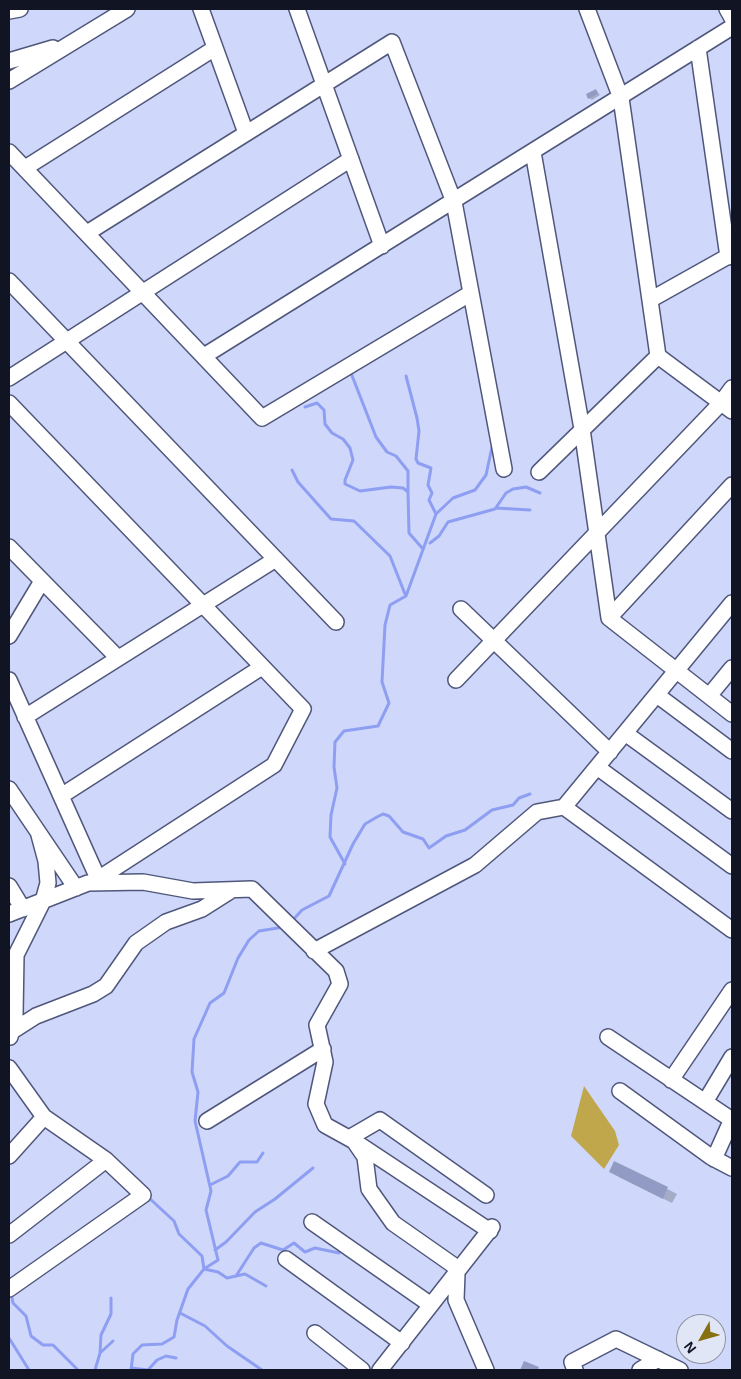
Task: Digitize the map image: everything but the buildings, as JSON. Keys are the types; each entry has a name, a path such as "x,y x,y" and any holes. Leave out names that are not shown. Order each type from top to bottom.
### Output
{"street":[{"path":"9,11 20,9"},
{"path":"201,9 246,133"},
{"path":"297,9 382,246"},
{"path":"587,9 621,98 658,356 727,407"},
{"path":"727,9 732,18"},
{"path":"9,81 123,10"},
{"path":"204,356 621,98 732,26"},
{"path":"9,61 74,41"},
{"path":"87,233 392,42 454,202 504,469"},
{"path":"25,168 215,48"},
{"path":"650,300 730,255 698,48"},
{"path":"9,152 262,418 471,293"},
{"path":"533,152 582,429 609,618 732,714"},
{"path":"9,378 351,159"},
{"path":"9,282 336,622"},
{"path":"539,472 658,356"},
{"path":"456,680 597,533 727,407 732,388"},
{"path":"9,402 303,709 274,765 99,881"},
{"path":"609,618 732,485"},
{"path":"9,547 118,658"},
{"path":"25,717 276,559"},
{"path":"9,634 42,581"},
{"path":"314,951 475,865 537,812 564,807 732,603"},
{"path":"461,609 610,752"},
{"path":"61,796 262,667"},
{"path":"709,696 732,668"},
{"path":"9,683 99,881"},
{"path":"657,695 732,751"},
{"path":"625,733 732,811"},
{"path":"597,768 732,866"},
{"path":"9,789 76,888"},
{"path":"564,807 732,930"},
{"path":"10,1036 14,1016 16,955 43,901 48,882 46,860 39,835"},
{"path":"9,886 16,911 88,883 99,881 143,882 193,891 252,889 336,971 340,984 318,1025 326,1062 316,1104 325,1125 352,1140 491,1229 380,1370"},
{"path":"10,1036 36,1016 93,994 106,986 136,943 166,922 202,909 233,890"},
{"path":"671,1080 732,990"},
{"path":"608,1037 732,1120 714,1159"},
{"path":"207,1121 323,1049"},
{"path":"705,1102 732,1057"},
{"path":"9,1068 44,1117 106,1160 143,1195 9,1289"},
{"path":"620,1092 714,1159 732,1168"},
{"path":"9,1156 44,1117"},
{"path":"352,1140 380,1120 486,1196"},
{"path":"352,1140 365,1157 369,1188 393,1223 453,1265 457,1273 456,1300 486,1370"},
{"path":"9,1234 106,1160"},
{"path":"312,1222 431,1305"},
{"path":"286,1259 402,1343"},
{"path":"315,1333 362,1370"},
{"path":"575,1370 572,1362 616,1339 680,1370"},
{"path":"640,1370 658,1360"}],"shaded area":[{"path":"584,1086 615,1131 619,1145 604,1169 571,1136"}],"waterway":[{"path":"351,373 376,437 387,452 396,456 408,471 408,492"},
{"path":"345,864 330,837 331,815 337,788 334,767 335,742 344,731 378,726 389,703 382,682 385,625 390,605 406,596 436,514 429,500 432,493 428,485 431,468 418,463 416,459 419,431 406,376"},
{"path":"305,407 317,403 324,410 325,424 332,433 343,439 350,448 353,460 345,484 360,491 391,487 403,488 408,492 409,533 423,549"},
{"path":"436,514 453,498 475,490 486,475 492,447"},
{"path":"292,470 298,482 331,519 354,521 390,556 405,594"},
{"path":"430,543 439,536 448,522 495,509 506,493 513,489 526,487 540,493"},
{"path":"496,508 530,510"},
{"path":"292,921 302,910 329,896 353,844 365,824 377,817 383,814 389,816 403,832 423,839 429,848 446,836 465,830 492,810 513,805 519,798 530,794"},
{"path":"131,1370 133,1354 142,1345 162,1344 174,1337 177,1320 188,1289 204,1269 218,1260 206,1210 211,1191 195,1121 198,1092 192,1072 194,1039 210,1003 224,993 238,958 249,940 259,931 284,927"},
{"path":"210,1185 228,1176 240,1162 257,1162 263,1153"},
{"path":"215,1250 226,1242 255,1212 275,1199 313,1168"},
{"path":"148,1197 174,1221 179,1234 202,1256 204,1269 218,1272 227,1278 245,1274 266,1286"},
{"path":"236,1276 254,1248 261,1243 283,1250 294,1243 305,1252 315,1248 339,1253"},
{"path":"11,1292 13,1303 26,1316 31,1336 43,1345 53,1345 78,1370"},
{"path":"100,1353 101,1335 111,1314 111,1298"},
{"path":"180,1313 205,1326 227,1346 262,1370"},
{"path":"9,1338 29,1370"},
{"path":"95,1370 100,1353 113,1341"},
{"path":"131,1368 148,1370 157,1360 166,1356 176,1358"}]}
